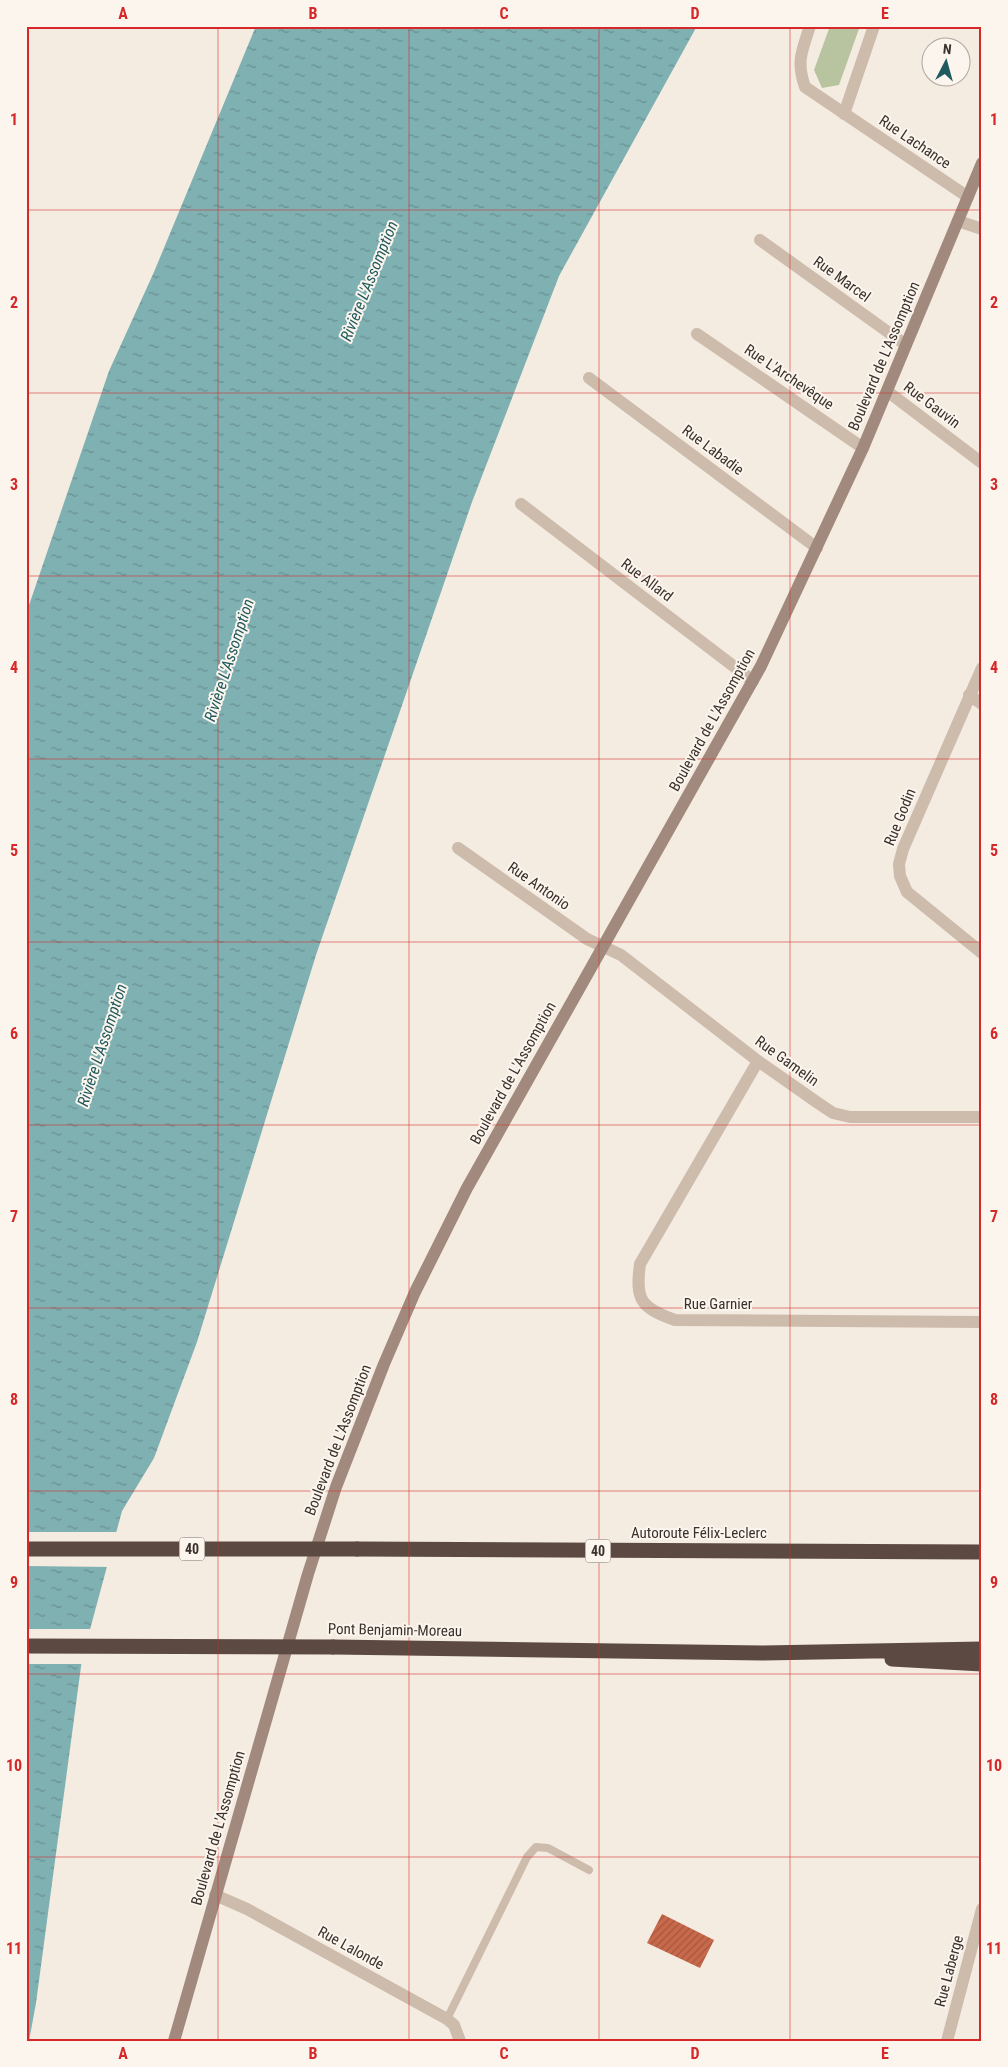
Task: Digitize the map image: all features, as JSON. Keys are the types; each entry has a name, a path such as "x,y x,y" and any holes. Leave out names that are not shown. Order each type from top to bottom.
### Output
{"highway":[{"path":"898,1550 982,1547"},
{"name":"Autoroute Félix-Leclerc","path":"26,1549 898,1550 982,1552"},
{"name":"Pont Benjamin-Moreau","path":"26,1646 334,1647 763,1653"},
{"path":"763,1653 982,1649"},
{"path":"763,1653 982,1664"}],"street":[{"name":"Rue Lachance","path":"810,26 799,59 800,72 805,87 968,197"},
{"path":"844,114 874,26"},
{"name":"Boulevard de L'Assomption","path":"174,2041 329,1506 370,1397 415,1292 463,1196 753,681 863,448 982,163"},
{"path":"958,221 982,229"},
{"name":"Rue Marcel","path":"760,240 906,345"},
{"name":"Rue L'Archevêque","path":"697,334 863,448"},
{"name":"Rue Labadie","path":"589,378 817,548"},
{"name":"Rue Gauvin","path":"887,391 982,463"},
{"name":"Rue Allard","path":"521,504 753,681"},
{"name":"Rue Godin","path":"982,668 903,849 900,864 900,876 907,892 982,954"},
{"path":"969,695 982,704"},
{"name":"Rue Antonio","path":"458,848 560,922 603,947"},
{"name":"Rue Gamelin","path":"603,947 621,954 758,1061 833,1113 850,1117 982,1117"},
{"name":"Rue Garnier","path":"758,1061 640,1264 637,1284 640,1298 653,1312 676,1320 982,1322"},
{"name":"Rue Lalonde","path":"215,1895 247,1909 447,2019"},
{"name":"Rue Laberge","path":"947,2041 982,1908"},
{"path":"447,2019 454,2025 460,2041"}],"lane":[{"path":"447,2019 527,1857 536,1847 548,1848 589,1870"}],"green space":[{"path":"830,26 860,26 839,85 822,88 814,70"}],"water":[{"name":"Rivière L'Assomption","path":"256,26 697,26 559,276 472,502 316,955 197,1342 154,1458 122,1511 82,1659 36,2003 29,2041 26,2041 26,614 109,371 154,272"}],"pier":[{"path":"26,1532 119,1532 109,1567 26,1566"},
{"path":"26,1629 92,1629 83,1664 26,1664"}],"building":[{"path":"662,1914 714,1940 700,1968 647,1943"}]}
